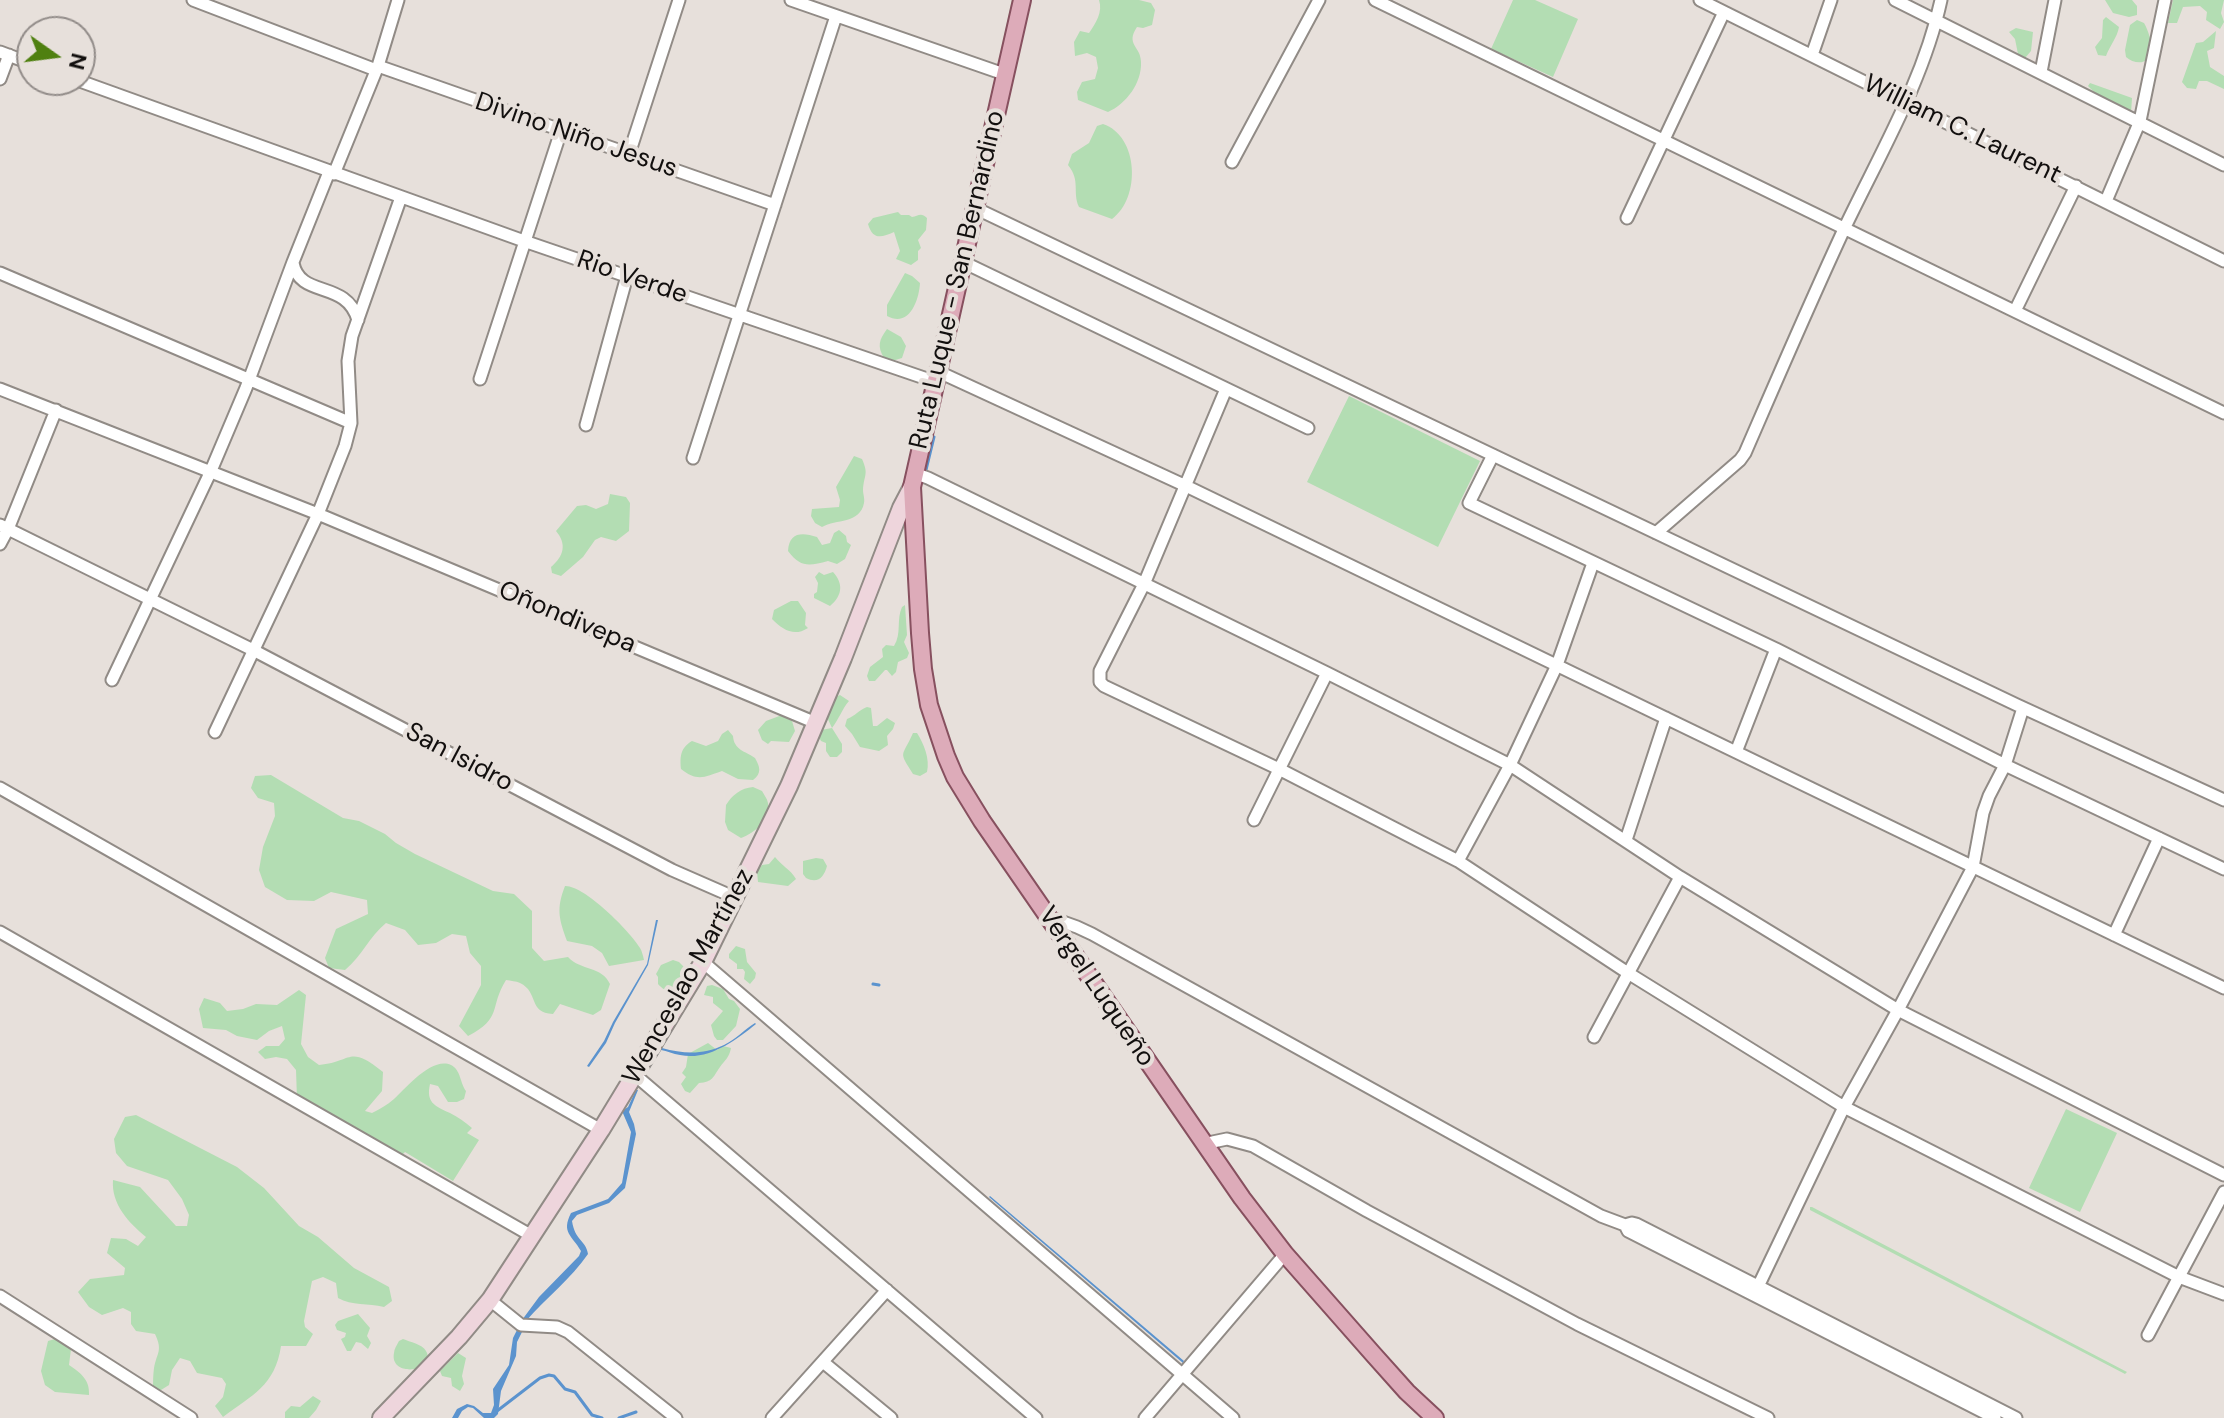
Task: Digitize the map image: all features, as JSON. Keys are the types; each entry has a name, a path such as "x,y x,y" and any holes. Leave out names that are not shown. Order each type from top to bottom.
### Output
{"main road":[{"path":"1004,74 1022,0"},
{"name":"Ruta Luque - San Bernardino","path":"913,480 1004,74"},
{"name":"Wenceslao Martínez","path":"381,1418 490,1300 601,1130 703,962 736,898 816,723 913,480"},
{"name":"Vergel Luqueño","path":"913,480 922,657 936,731 955,777 1203,1144 1285,1254 1407,1392 1435,1418"}],"street":[{"name":"Divino Niño Jesus","path":"193,0 225,6 377,68 775,205"},
{"path":"112,680 210,473 250,380 293,262 377,68 398,0"},
{"path":"629,154 679,0"},
{"path":"791,0 1004,74"},
{"path":"1232,162 1319,0"},
{"path":"1375,0 2224,413"},
{"name":"William C. Laurent","path":"1700,0 2224,261"},
{"path":"1812,55 1831,0"},
{"path":"1895,0 2224,165"},
{"path":"1656,533 1745,453 1845,228 1906,102 1941,0"},
{"path":"2041,72 2055,0"},
{"path":"2106,201 2140,121 2165,0"},
{"path":"1627,218 1724,12"},
{"path":"693,458 836,16"},
{"path":"0,79 4,53"},
{"name":"Rio Verde","path":"96,87 524,241 938,377 1186,486 2224,988"},
{"path":"480,379 561,131"},
{"path":"2015,311 2076,186"},
{"path":"215,732 318,514 345,446 351,423 348,361 352,336 401,197"},
{"path":"975,208 2023,708 2224,800"},
{"path":"293,262 295,273 301,280 344,298 358,320"},
{"path":"963,262 1308,428"},
{"path":"0,273 351,423"},
{"path":"586,425 627,276"},
{"name":"Oñondivepa","path":"0,389 318,514 816,723"},
{"path":"1226,389 1144,584 1100,671 1100,682 1104,686 1279,769 1458,861 1628,973 1844,1107 2179,1277 2224,1294"},
{"path":"0,544 4,527 56,410"},
{"path":"1493,455 1469,503 1776,649 2005,765 2224,869"},
{"path":"913,480 928,478 1510,765 1680,877 1898,1010 2224,1175"},
{"name":"San Isidro","path":"4,527 253,650 664,866 736,898"},
{"path":"1458,861 1510,765 1557,665 1593,563"},
{"path":"1736,752 1776,649"},
{"path":"1254,820 1327,673"},
{"path":"1756,1291 1844,1107 1973,867 1983,813 2005,765 2023,708"},
{"path":"1626,840 1666,718"},
{"path":"0,788 601,1130"},
{"path":"2114,935 2159,838"},
{"path":"1594,1037 1680,877"},
{"path":"1048,917 1092,934 1601,1216 1625,1225 1636,1224 1995,1418"},
{"path":"0,932 532,1236"},
{"path":"703,962 1233,1418"},
{"path":"635,1075 1036,1418"},
{"path":"1203,1144 1227,1139 1253,1146 1577,1324 1768,1418"},
{"path":"2148,1335 2224,1192"},
{"path":"1145,1418 1285,1254"},
{"path":"772,1418 887,1290"},
{"path":"1756,1291 2016,1418"},
{"path":"0,1296 191,1418"},
{"path":"490,1300 521,1325 557,1327 568,1332 676,1418"},
{"path":"823,1362 891,1418"}],"green space":[{"path":"1012,0 904,487 935,743 1286,1265 1223,1185 965,810 943,770 922,703 914,655 902,492"},
{"path":"1099,0 1139,0 1151,3 1155,10 1152,25 1137,27 1134,33 1133,42 1141,62 1136,85 1127,98 1108,112 1078,100 1077,92 1082,82 1095,79 1098,68 1096,57 1087,53 1075,56 1074,42 1080,31 1089,33 1094,25 1099,13"},
{"path":"1513,0 1535,0 1578,19 1553,77 1491,49"},
{"path":"2105,0 2132,0 2137,6 2137,15 2129,17 2113,13"},
{"path":"2173,0 2224,0 2221,13 2224,22 2220,29 2206,20 2207,12 2200,6 2183,7 2177,23 2168,23"},
{"path":"2106,17 2119,27 2106,56 2098,55 2095,47 2102,38"},
{"path":"2137,20 2144,23 2152,47 2151,55 2142,62 2126,57 2125,50 2130,25"},
{"path":"2016,28 2033,32 2031,51 2025,58 2018,54 2015,39 2009,32"},
{"path":"2216,31 2214,48 2207,51 2210,67 2224,76 2224,89 2207,81 2199,81 2196,89 2187,88 2182,82 2196,43 2203,42"},
{"path":"2090,83 2132,98 2131,113 2113,111 2088,86"},
{"path":"1103,124 1124,141 1132,168 1128,197 1112,219 1079,207 1074,176 1068,165 1072,154 1089,143 1097,126"},
{"path":"898,212 927,218 926,230 918,240 921,248 918,260 911,265 896,259 900,251 894,232 875,235 868,224 873,218"},
{"path":"905,273 920,283 919,290 915,305 907,316 895,319 887,316 887,305"},
{"path":"887,329 901,337 906,346 902,358 892,361 884,358 880,343"},
{"path":"1349,396 1480,461 1438,547 1307,482"},
{"path":"854,456 862,459 866,474 862,510 853,518 822,527 811,516 812,509 839,507 836,487"},
{"path":"610,494 626,497 630,503 629,531 616,541 601,537 595,540 583,557 561,576 552,573 551,567 562,550 562,541 556,531 577,506 596,509 608,504"},
{"path":"839,530 851,545 845,559 837,564 828,561 806,564 788,551 791,540 797,535 817,537 822,545 830,543 834,533"},
{"path":"819,572 824,575 833,572 839,581 839,594 830,606 814,598 818,583 815,577"},
{"path":"791,601 798,601 806,613 805,625 808,628 803,631 789,631 772,619 774,610"},
{"path":"905,605 907,658 898,662 892,676 885,670 875,681 869,681 870,667 883,657 882,649 886,645 894,646 900,612"},
{"path":"840,695 849,701 832,728 826,715 833,698"},
{"path":"867,707 871,708 873,726 887,718 895,723 887,736 888,745 879,751 860,747 845,726 847,719"},
{"path":"782,715 792,721 795,731 789,742 771,741 768,744 762,740 758,730 766,721"},
{"path":"832,728 842,744 842,752 837,757 830,757 826,743 819,737 821,730"},
{"path":"728,730 738,747 757,761 759,772 753,780 738,779 722,771 697,777 681,769 682,753 688,744 692,741 706,746 718,741"},
{"path":"913,733 920,737 927,757 927,772 920,776 913,774 903,754"},
{"path":"271,775 343,818 359,821 385,834 415,854 493,891 514,894 532,911 532,948 544,961 568,957 606,978 610,984 601,1010 593,1015 560,1004 553,1014 545,1013 526,987 506,980 491,1017 468,1036 459,1026 481,985 481,966 470,953 466,936 452,934 436,943 418,945 405,930 386,923 345,970 329,968 325,958 336,929 368,914 367,900 331,892 314,901 287,900 265,887 259,870 263,847 275,816 274,803 258,798 251,788 255,776"},
{"path":"753,787 762,791 768,801 767,815 751,833 741,838 728,830 726,805 737,793"},
{"path":"775,857 796,879 788,886 758,882 757,872"},
{"path":"823,859 827,866 820,878 810,880 803,874 803,861"},
{"path":"565,886 583,893 606,910 635,940 644,960 609,966 602,953 592,946 567,941 560,914"},
{"path":"736,946 745,949 747,962 756,973 750,984 744,979 743,969 737,969 737,964 729,958"},
{"path":"673,960 685,968 679,984 668,991 658,984 656,974 661,965"},
{"path":"707,986 723,989 740,1009 736,1026 723,1040 717,1040 711,1025 723,1011 713,1003 713,997 704,995"},
{"path":"299,990 306,995 301,1044 308,1057 319,1065 356,1057 383,1072 382,1091 365,1111 372,1113 386,1105 436,1065 444,1063 457,1070 466,1091 464,1099 448,1102 438,1086 430,1084 429,1090 432,1103 472,1128 467,1133 479,1140 453,1181 405,1152 388,1157 297,1099 296,1070 287,1059 265,1059 258,1052 266,1046 279,1046 285,1039 282,1026 257,1040 226,1030 203,1028 199,1009 204,998 220,1003 227,1011 256,1004 277,1005"},
{"path":"708,1043 717,1050 723,1046 731,1048 729,1054 712,1078 699,1083 690,1093 685,1091 681,1084 686,1077 682,1073 688,1054"},
{"path":"2066,1109 2117,1133 2080,1212 2029,1188"},
{"path":"136,1115 237,1167 264,1188 299,1226 318,1237 354,1268 389,1287 392,1301 384,1307 349,1302 338,1298 336,1283 323,1277 312,1281 304,1321 305,1327 313,1334 306,1346 281,1346 268,1380 223,1417 215,1406 223,1397 226,1384 222,1378 197,1373 190,1361 180,1358 172,1370 169,1385 153,1390 159,1348 155,1334 136,1331 131,1324 131,1312 123,1308 102,1315 89,1307 78,1292 90,1279 124,1275 125,1268 107,1253 111,1238 126,1239 138,1246 146,1237 118,1205 113,1180 140,1187 176,1226 187,1226 189,1215 168,1180 127,1166 116,1153 114,1139 125,1117"},
{"path":"1810,1207 2127,1372 2125,1374 1810,1210"},
{"path":"358,1314 370,1328 367,1336 371,1343 368,1349 356,1342 351,1351 347,1351 341,1339 346,1333 337,1330 335,1325"},
{"path":"403,1339 426,1351 428,1358 425,1364 405,1369 394,1361 394,1352"},
{"path":"48,1341 66,1341 71,1349 69,1365 84,1377 89,1395 55,1392 45,1385 41,1371"},
{"path":"458,1353 466,1358 462,1376 464,1384 460,1391 452,1386 451,1378 442,1376 440,1371"},
{"path":"313,1396 321,1401 309,1418 285,1418 285,1412 291,1406 300,1407"}],"water":[{"path":"656,920 648,965 606,1043 589,1067 647,964"},
{"path":"705,974 662,1048 686,1052 709,1051 728,1043 756,1024 730,1043 701,1055 680,1055 661,1050 646,1074 645,1073"},
{"path":"636,1090 629,1112 636,1134 625,1188 609,1203 577,1215 572,1221 575,1233 588,1254 526,1321 522,1320 539,1297 579,1256 581,1251 567,1230 571,1213 608,1199 622,1183 631,1132 622,1111 628,1107"},
{"path":"989,1197 1184,1361 1183,1363"},
{"path":"517,1330 522,1332 501,1391 498,1414 494,1418 484,1418 468,1407 458,1418 452,1418 457,1409 467,1404 483,1413 491,1413 493,1389 509,1365"}],"waterway":[{"path":"926,470 934,437"},
{"path":"873,984 879,985"},
{"path":"497,1411 540,1378 549,1375 554,1376 565,1389 575,1392 592,1415 602,1418"},
{"path":"619,1418 636,1412"}]}
